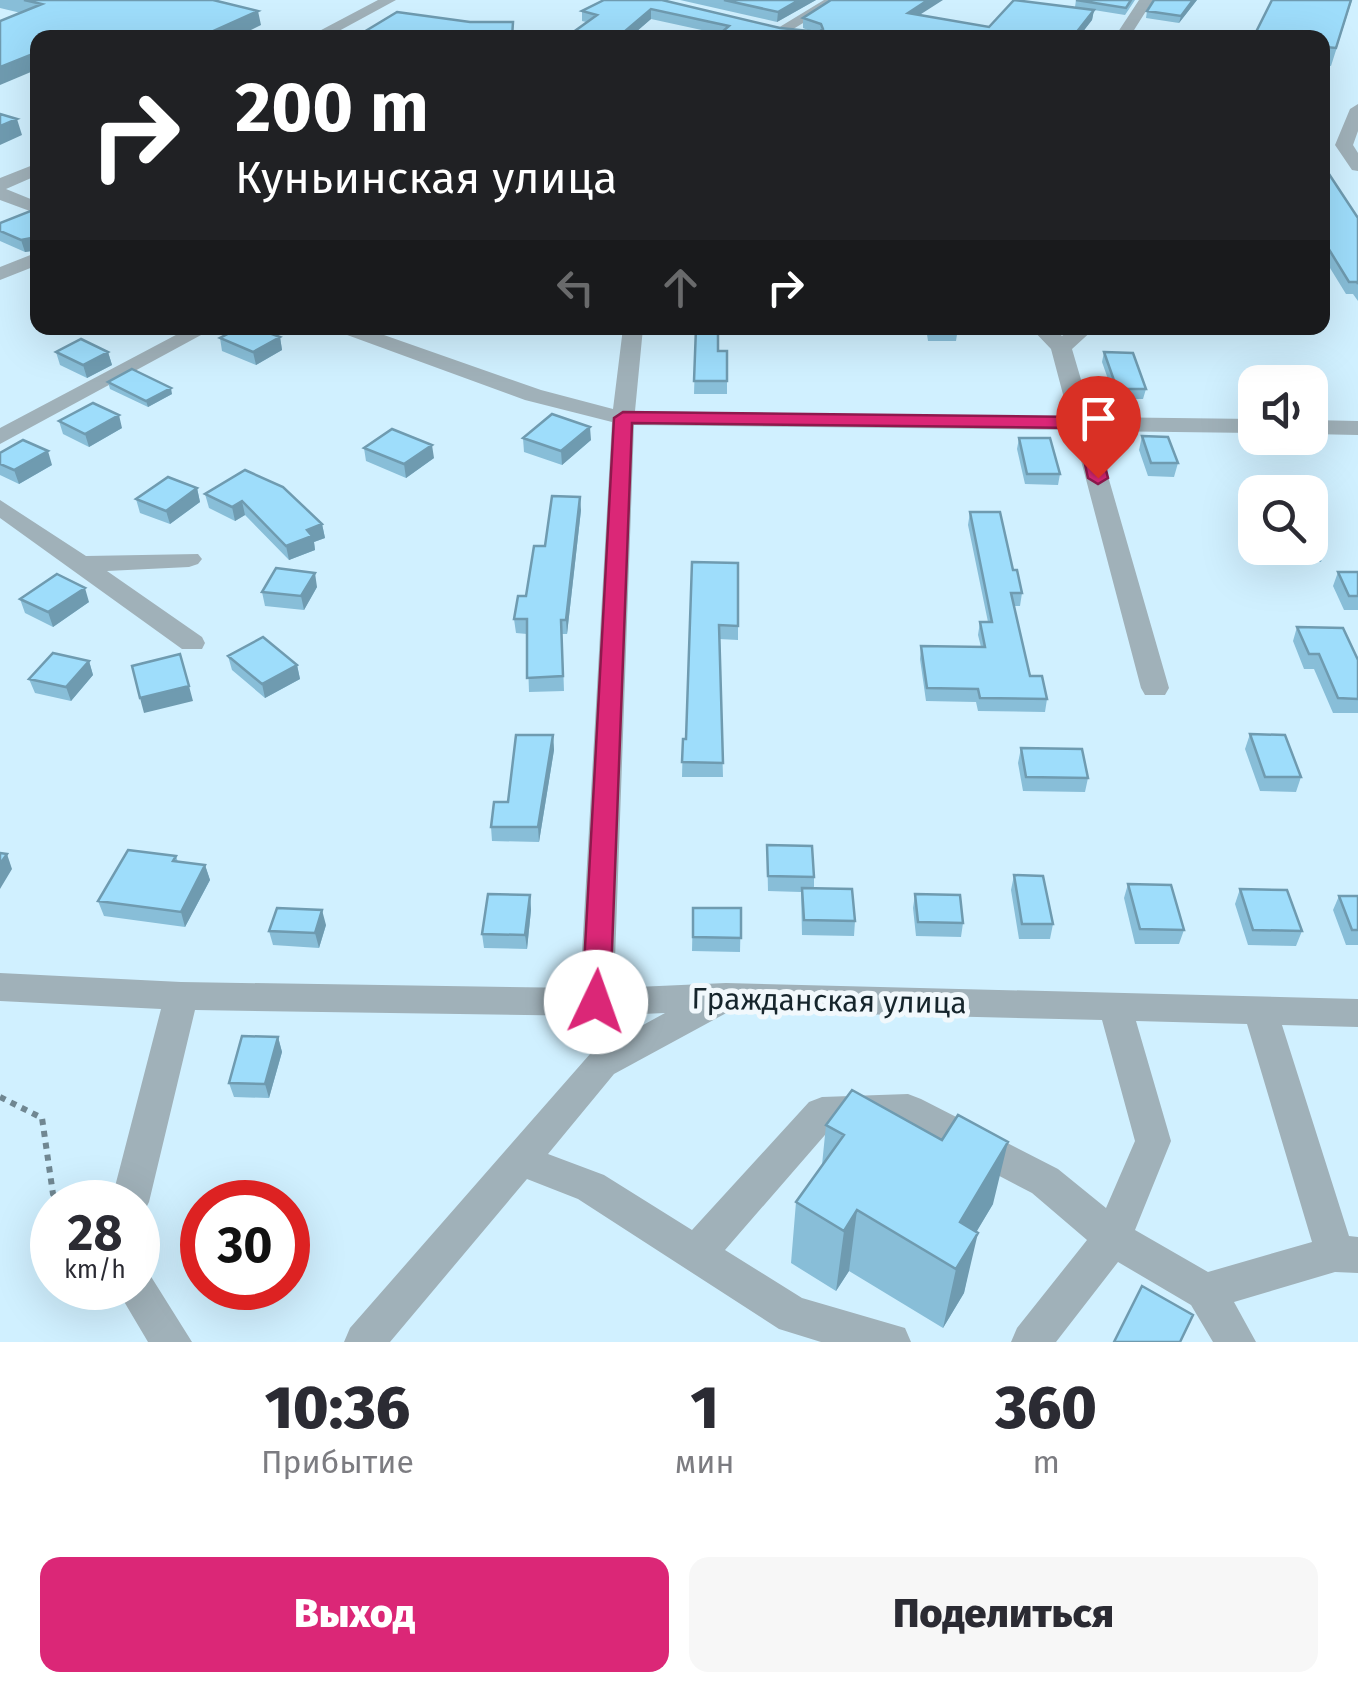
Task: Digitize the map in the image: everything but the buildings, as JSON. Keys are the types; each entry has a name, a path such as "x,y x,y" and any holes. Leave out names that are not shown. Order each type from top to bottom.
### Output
{"street":[{"path":"328,30 390,0"},
{"path":"782,30 834,0"},
{"path":"1125,30 1146,0"},
{"path":"761,26 776,30"},
{"path":"1358,108 1351,146 1358,166"},
{"path":"0,186 30,172"},
{"path":"0,193 30,206"},
{"path":"0,274 30,261"},
{"path":"0,437 191,335"},
{"path":"366,335 534,395 623,418 1238,426"},
{"path":"596,1002 623,418 632,335"},
{"path":"1049,335 1061,346 1085,423 1154,688"},
{"path":"1061,346 1076,335"},
{"path":"1328,427 1358,428"},
{"path":"0,507 192,643"},
{"path":"85,564 189,560"},
{"name":"Гражданская улица","path":"0,987 181,996 596,1002 726,997 1358,1013"},
{"path":"135,1180 181,996"},
{"path":"364,1342 602,1064 726,997"},
{"path":"1031,1342 1113,1238 1154,1141 1115,1006"},
{"path":"1205,1292 1346,1254 1261,1012"},
{"path":"696,1254 822,1112 908,1110 1045,1181 1113,1238 1205,1292 1236,1342"},
{"path":"518,1159 591,1187 794,1315 891,1342"},
{"path":"151,1310 172,1342"}],"path":[{"path":"0,1097 42,1118 51,1180"}],"route":[{"path":"596,1002 623,418 1085,423 1098,478"}]}
